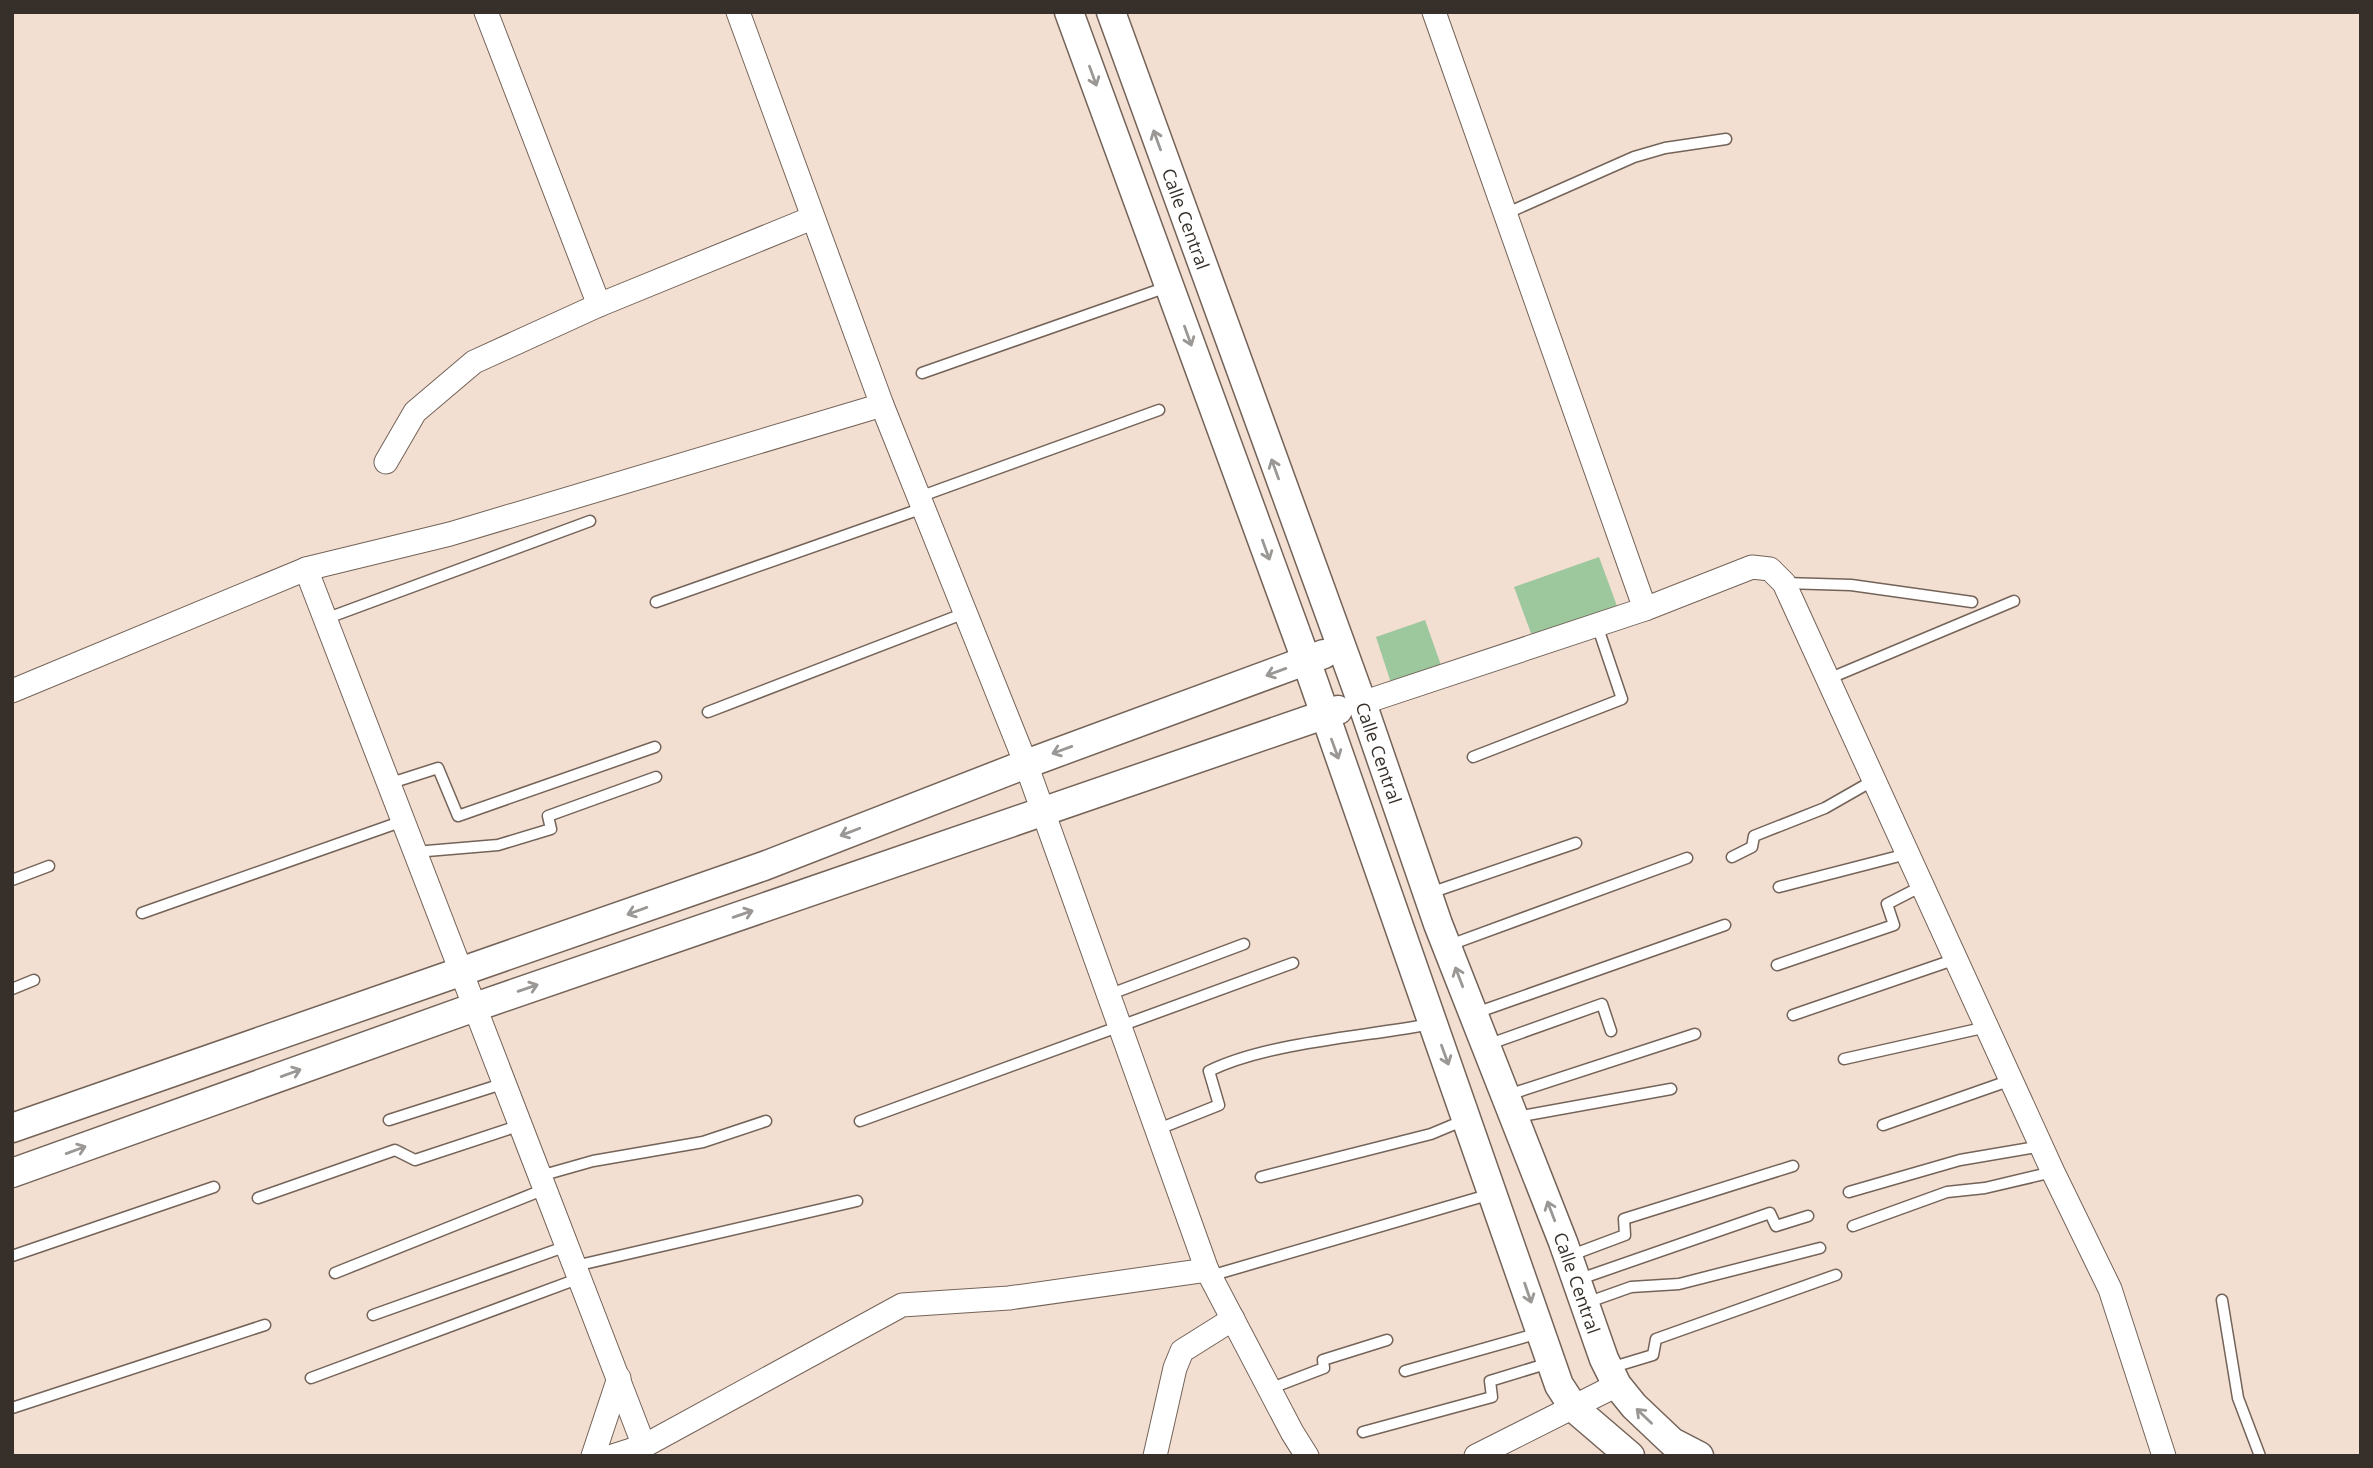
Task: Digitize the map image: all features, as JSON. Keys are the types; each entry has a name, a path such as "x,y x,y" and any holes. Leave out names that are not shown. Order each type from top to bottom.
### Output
{"street":[{"path":"486,12 599,305"},
{"path":"738,12 882,405 1026,764 1208,1273 1307,1456"},
{"path":"1069,12 1306,660 1322,715 1494,1193 1559,1385 1574,1408 1630,1456"},
{"name":"Calle Central","path":"1111,12 1340,649 1362,703 1442,935 1613,1377 1672,1443 1699,1456"},
{"path":"1434,12 1645,609"},
{"path":"386,462 415,412 474,362 599,305 812,218"},
{"path":"12,691 306,569 450,534 882,405"},
{"path":"12,1173 475,1007 1042,810 1645,609 1752,567 1770,569 1784,583 2053,1172 2110,1290 2164,1456"},
{"path":"306,569 644,1446"},
{"path":"12,1128 462,974 764,866 1026,764 1340,649"},
{"path":"1403,937 1442,935"},
{"path":"612,1456 644,1446 902,1305 1010,1298 1208,1273"},
{"path":"1155,1456 1175,1367 1182,1351 1233,1319"},
{"path":"1476,1456 1574,1408 1613,1377"},
{"path":"593,1456 619,1378"}],"lane":[{"path":"1506,214 1634,157 1665,148 1726,139"},
{"path":"922,373 1170,286"},
{"path":"656,602 1159,410"},
{"path":"325,619 590,521"},
{"path":"1784,583 1851,585 1972,602"},
{"path":"1828,679 2014,601"},
{"path":"708,712 965,612"},
{"path":"1473,757 1622,699 1597,625"},
{"path":"388,784 438,768 458,816 655,747"},
{"path":"415,852 498,845 551,829 548,817 656,777"},
{"path":"1732,857 1752,847 1754,836 1825,808 1874,780"},
{"path":"142,913 403,821"},
{"path":"1427,894 1576,843"},
{"path":"1779,887 1907,854"},
{"path":"1442,935 1688,858"},
{"path":"12,880 49,866"},
{"path":"1777,965 1894,925 1887,904 1922,886"},
{"path":"1473,1014 1725,925"},
{"path":"1108,995 1244,944"},
{"path":"1793,1015 1955,959"},
{"path":"860,1121 1293,963"},
{"path":"12,989 34,980"},
{"path":"1486,1046 1602,1004 1611,1031"},
{"path":"1156,1130 1219,1105 1209,1071 1223,1064 1269,1050 1434,1024"},
{"path":"1844,1059 1987,1027"},
{"path":"1510,1106 1695,1034"},
{"path":"1883,1125 2011,1080"},
{"path":"389,1120 505,1083"},
{"path":"1510,1106 1671,1089"},
{"path":"1261,1177 1431,1134 1467,1118"},
{"path":"335,1273 593,1161 703,1142 766,1121"},
{"path":"258,1198 395,1150 415,1160 521,1125"},
{"path":"1849,1192 1960,1160 2042,1146"},
{"path":"1576,1280 1625,1235 1624,1219 1793,1167"},
{"path":"1853,1226 1947,1192 1984,1188 2053,1172"},
{"path":"12,1256 214,1187"},
{"path":"1208,1273 1494,1193"},
{"path":"373,1315 574,1263 857,1202"},
{"path":"1576,1280 1770,1213 1776,1226 1808,1216"},
{"path":"1576,1280 1631,1287 1679,1284 1821,1248"},
{"path":"312,1378 574,1263"},
{"path":"1613,1377 1653,1355 1656,1339 1836,1275"},
{"path":"2222,1300 2238,1398 2260,1456"},
{"path":"12,1408 265,1325"},
{"path":"1405,1371 1542,1333"},
{"path":"1269,1389 1324,1368 1323,1360 1387,1340"},
{"path":"1363,1432 1492,1397 1490,1381 1551,1362"}],"green space":[{"path":"1599,557 1617,606 1532,636 1514,587"},
{"path":"1425,620 1442,668 1392,686 1376,637"}]}
